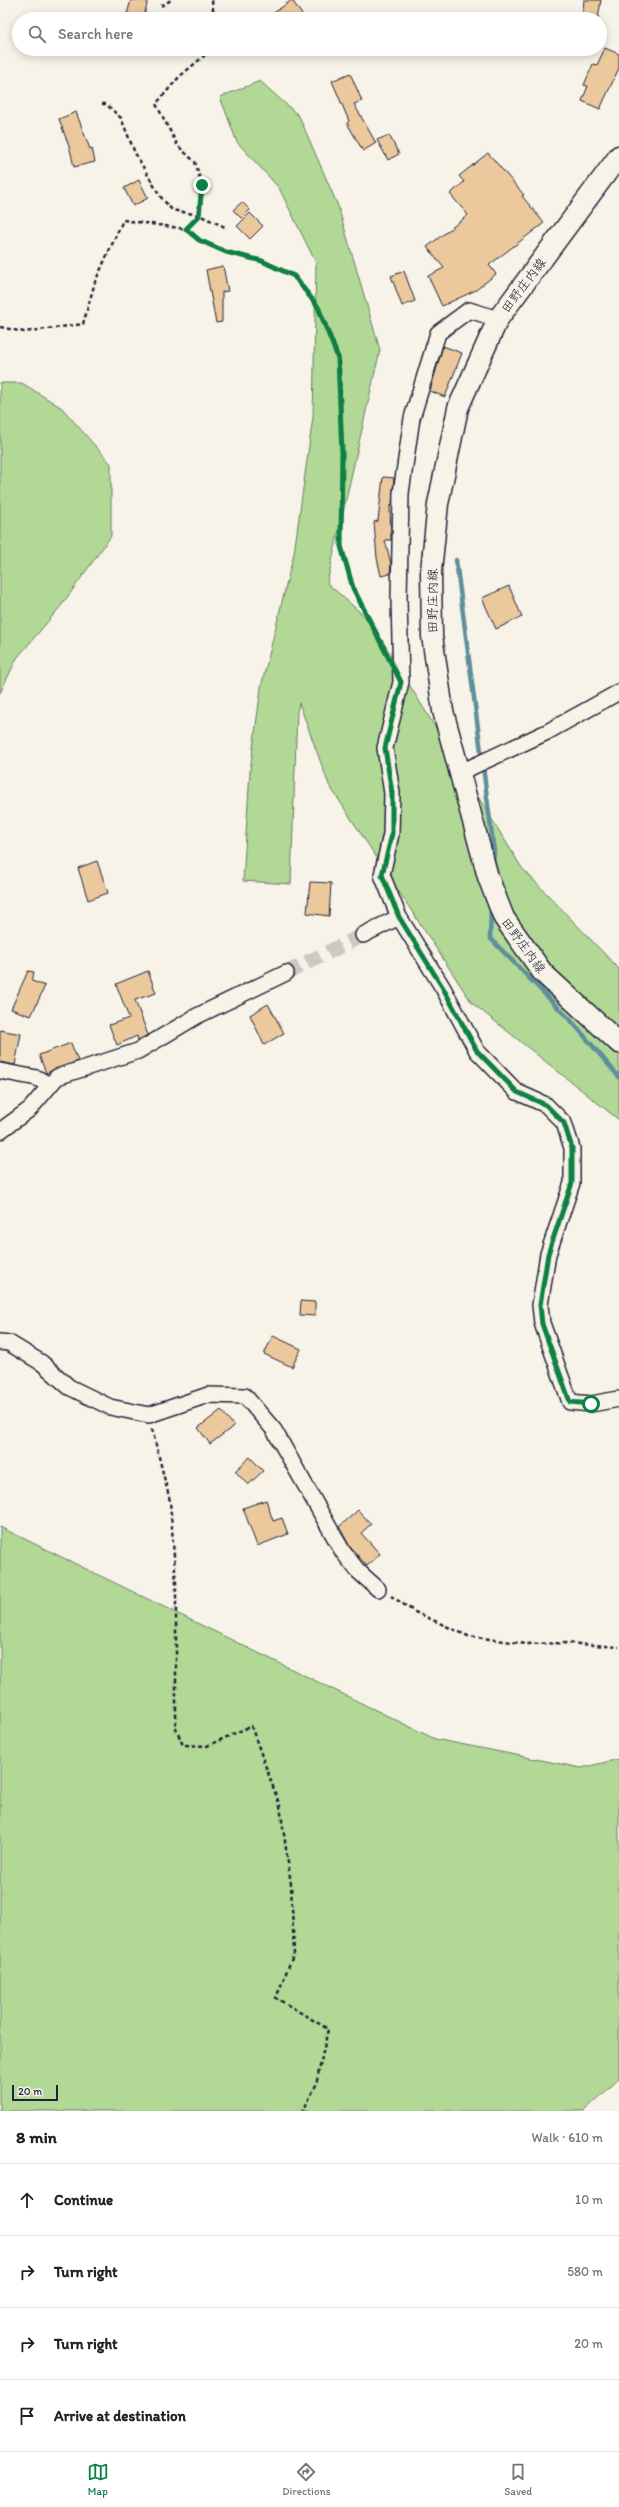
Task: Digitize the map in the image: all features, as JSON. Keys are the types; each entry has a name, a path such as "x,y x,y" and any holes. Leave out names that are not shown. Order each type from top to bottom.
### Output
{"main road":[{"name":"田野庄内線","path":"619,156 498,319 458,408 438,504 431,571 432,636 443,711 461,772 488,877 504,918 543,973 619,1043"}],"street":[{"path":"498,319 469,310 438,333 412,418 401,493 399,599 401,682 385,748 392,793 392,834 382,875 399,917 443,988 477,1051 517,1092 546,1105 564,1123 572,1148 572,1183 548,1254 540,1305 542,1324 570,1402 591,1404 619,1399"},
{"path":"461,772 548,732 618,692"},
{"path":"363,935 399,917"},
{"path":"0,1131 30,1109 57,1077 100,1065 138,1051 198,1016 286,973"},
{"path":"0,1071 37,1078 50,1085"},
{"path":"0,1342 9,1343 42,1363 69,1387 110,1407 149,1415 208,1395 244,1396 274,1430 343,1552 358,1571 378,1589"}],"path":[{"path":"161,6 171,0"},
{"path":"212,0 213,12"},
{"path":"186,229 199,216 202,185 195,162 178,146 156,104 179,77 204,56"},
{"path":"102,104 106,104 121,118 135,153 160,196 172,210 199,216 227,228"},
{"path":"0,327 24,332 83,324 95,282 123,220 186,229 199,240 226,252 262,261 294,276 318,307 338,358 342,453 341,546 353,588 387,655"},
{"path":"149,1415 170,1501 176,1583 176,1729 183,1744 207,1746 250,1726 280,1806 291,1884 294,1954 276,1998 328,2029 316,2085 303,2111"},
{"path":"378,1589 415,1612 468,1636 526,1644 568,1643 619,1647"}],"green space":[{"path":"260,81 299,116 338,206 380,350 327,583 370,621 522,868 619,969 619,1120 472,1003 329,785 299,703 297,712 291,884 243,881 250,771 261,687 294,553 313,417 316,263 279,188 237,142 220,97"},
{"path":"0,383 22,383 62,408 111,464 111,536 61,606 17,658 0,693"},
{"path":"0,1527 435,1739 581,1768 619,1759 619,2079 584,2111 0,2111"}],"building":[{"path":"131,0 148,0 145,12 128,12"},
{"path":"292,0 300,12 275,12"},
{"path":"584,0 601,0 599,12 583,12"},
{"path":"607,49 619,54 619,68 600,109 582,101 588,86 584,85 593,64 597,65 601,56 607,56"},
{"path":"350,73 362,101 354,104 376,143 363,151 347,123 349,121 332,81"},
{"path":"76,112 90,149 92,148 95,162 74,167 70,149 59,119"},
{"path":"389,135 399,154 388,160 377,140"},
{"path":"488,153 524,195 522,196 544,223 489,265 496,274 476,290 442,306 428,276 444,268 427,247 468,215 450,194 464,182 459,176"},
{"path":"139,180 148,198 133,206 124,188"},
{"path":"242,202 250,210 241,218 233,210"},
{"path":"250,213 263,226 250,239 237,226"},
{"path":"223,266 228,291 222,292 222,322 216,323 206,270"},
{"path":"404,271 415,301 402,306 391,276"},
{"path":"443,346 462,353 445,397 430,391"},
{"path":"383,477 394,478 392,506 390,506 391,540 385,540 391,564 390,574 381,576 377,558 374,522 378,521"},
{"path":"509,586 522,617 496,629 482,598"},
{"path":"97,861 108,893 88,900 78,868"},
{"path":"310,882 331,883 329,916 307,913"},
{"path":"28,971 34,972 32,981 45,986 31,1016 11,1009"},
{"path":"148,971 156,993 135,1000 148,1035 138,1040 137,1036 117,1045 109,1025 129,1018 116,984"},
{"path":"268,1004 284,1033 264,1045 250,1015"},
{"path":"0,1030 21,1034 15,1065 0,1062"},
{"path":"71,1043 78,1061 46,1073 39,1055"},
{"path":"301,1301 315,1302 315,1316 300,1315"},
{"path":"273,1336 301,1349 292,1367 264,1354"},
{"path":"221,1410 234,1426 210,1444 198,1428"},
{"path":"250,1457 263,1471 248,1485 235,1471"},
{"path":"266,1500 273,1521 282,1518 288,1534 257,1546 243,1508"},
{"path":"358,1510 371,1524 361,1533 380,1554 367,1566 350,1547 339,1527"}],"waterway":[{"path":"456,560 494,851 493,865"},
{"path":"491,906 490,938 575,1025 619,1077"}],"tunnel":[{"path":"286,973 363,935"}],"route":[{"path":"202,185 199,216 186,229 199,240 226,252 262,261 294,276 318,307 338,358 342,453 341,546 353,588 401,682 385,748 392,793 392,834 382,875 399,917 443,988 477,1051 517,1092 546,1105 564,1123 572,1148 572,1183 548,1254 540,1305 542,1324 570,1402 591,1404"}]}
